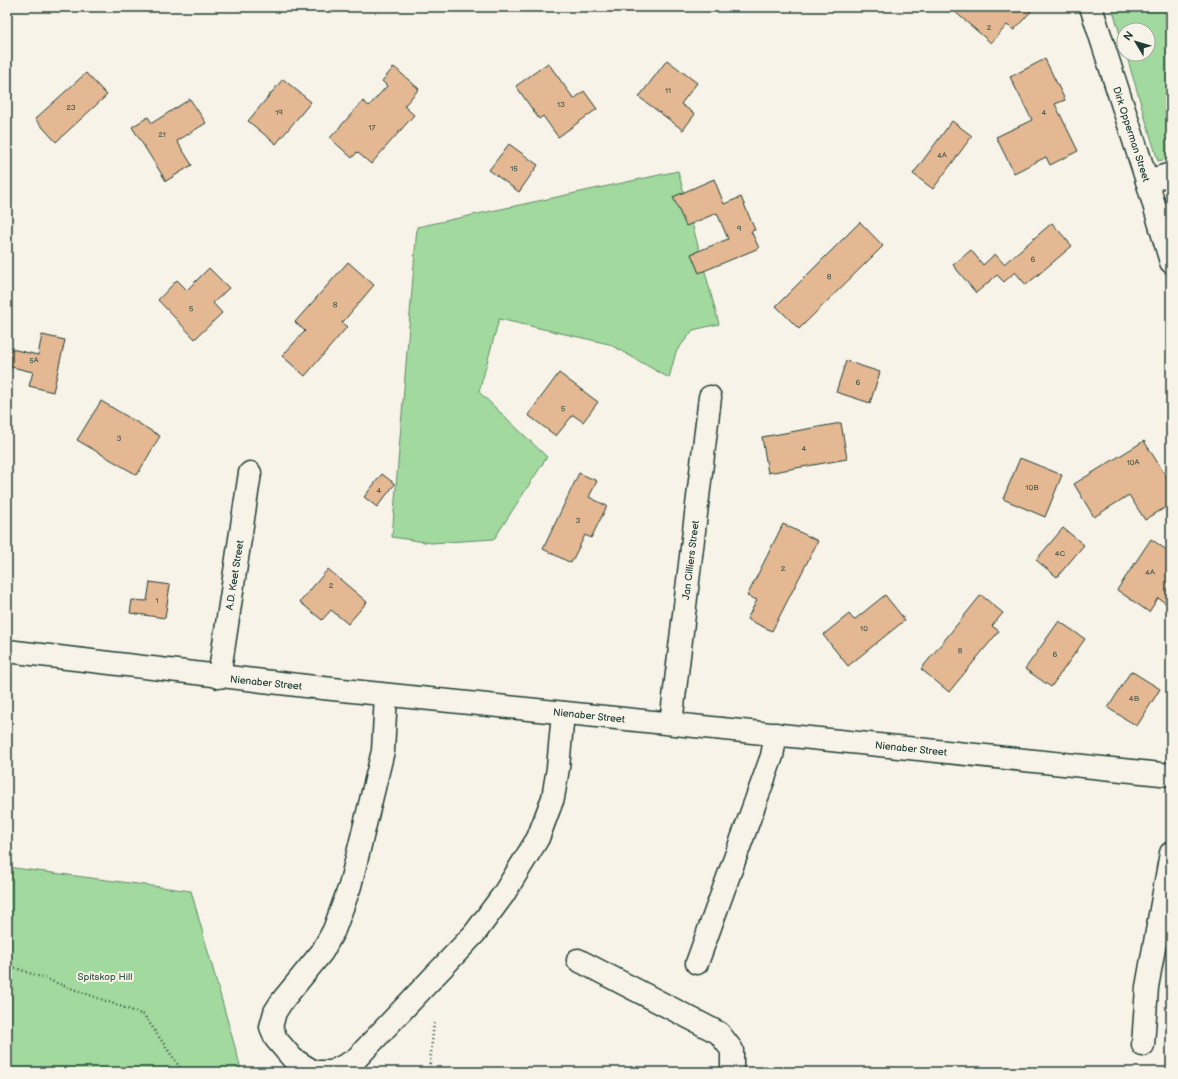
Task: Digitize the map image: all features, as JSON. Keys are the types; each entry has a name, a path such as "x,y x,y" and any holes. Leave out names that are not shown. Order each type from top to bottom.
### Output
{"street":[{"name":"Dirk Opperman Street","path":"1091,7 1147,181 1171,262"},
{"path":"1147,181 1171,174"},
{"name":"Jan Cilliers Street","path":"671,723 710,397"},
{"name":"A.D. Keet Street","path":"219,677 250,473"},
{"name":"Nienaber Street","path":"7,650 219,677 386,695 1171,774"},
{"path":"327,1072 314,1072 292,1059 276,1039 271,1027 275,1012 282,1001 322,952 334,930 350,886 384,751 386,695"},
{"path":"332,1072 355,1060 475,933 503,895 538,838 553,798 558,768 563,713"},
{"path":"697,963 772,756 776,734"},
{"path":"1143,1045 1147,987 1171,853"},
{"path":"578,960 719,1033 732,1050 732,1072"}],"path":[{"path":"7,967 16,968 144,1015 183,1072"},
{"path":"429,1072 434,1023"}],"green space":[{"path":"1112,7 1171,7 1171,158 1158,161 1128,62 1156,62 1156,22 1116,22"},
{"path":"678,171 719,324 693,330 676,352 669,378 609,344 499,319 479,392 547,457 494,539 431,543 392,537 417,227"},
{"name":"Spitskop Hill","path":"7,867 191,891 242,1072 7,1072"}],"building":[{"path":"957,7 1034,8 1014,30 1007,25 991,43 954,11"},
{"path":"1045,59 1065,100 1055,104 1078,151 1050,165 1046,157 1014,173 996,137 1032,120 1010,77"},
{"path":"667,60 697,83 681,104 695,114 683,130 639,97"},
{"path":"548,63 574,99 584,91 597,109 558,137 543,116 539,119 516,86"},
{"path":"394,67 419,89 404,106 414,115 371,164 357,152 352,158 330,138 363,101 369,106 387,86 382,81"},
{"path":"86,73 107,95 56,142 35,119"},
{"path":"283,79 311,102 276,144 248,121"},
{"path":"190,99 206,123 177,141 192,165 166,181 132,127 148,117 152,123"},
{"path":"952,121 972,136 933,189 913,174"},
{"path":"509,144 538,165 519,192 489,170"},
{"path":"714,179 724,204 741,197 755,230 751,231 759,248 699,273 691,254 728,239 717,213 686,226 673,197"},
{"path":"860,222 883,246 799,329 776,306"},
{"path":"1052,223 1072,246 1026,285 1015,272 1004,282 997,275 976,293 953,265 971,250 983,265 995,254 1004,264"},
{"path":"348,262 374,285 342,323 347,327 305,376 282,356 305,331 295,322"},
{"path":"209,268 229,288 213,303 222,313 195,339 158,300 177,280 187,290"},
{"path":"42,335 65,340 53,392 29,386 33,372 7,366 7,348 38,355"},
{"path":"846,361 880,372 870,403 836,392"},
{"path":"559,373 598,402 583,422 573,415 556,436 528,415"},
{"path":"101,401 160,436 137,475 77,440"},
{"path":"841,423 847,459 768,473 762,437"},
{"path":"1144,441 1171,484 1171,504 1145,520 1129,495 1094,517 1074,484"},
{"path":"1020,458 1062,475 1045,517 1003,499"},
{"path":"579,473 597,481 589,497 607,506 591,538 585,535 571,563 543,549"},
{"path":"382,474 395,484 377,507 364,497"},
{"path":"783,524 818,541 772,631 747,619 757,600 747,596"},
{"path":"1063,528 1084,545 1057,577 1036,560"},
{"path":"1151,539 1171,553 1171,605 1170,606 1158,598 1149,612 1117,590"},
{"path":"328,569 367,602 348,624 331,610 322,620 300,602"},
{"path":"150,582 170,585 165,618 130,613 132,600 147,601"},
{"path":"885,595 905,620 848,666 823,635 849,614 854,620"},
{"path":"981,595 1003,613 992,626 999,631 949,692 921,669"},
{"path":"1059,621 1085,639 1051,687 1025,669"},
{"path":"1131,671 1160,689 1137,726 1108,708"}]}
